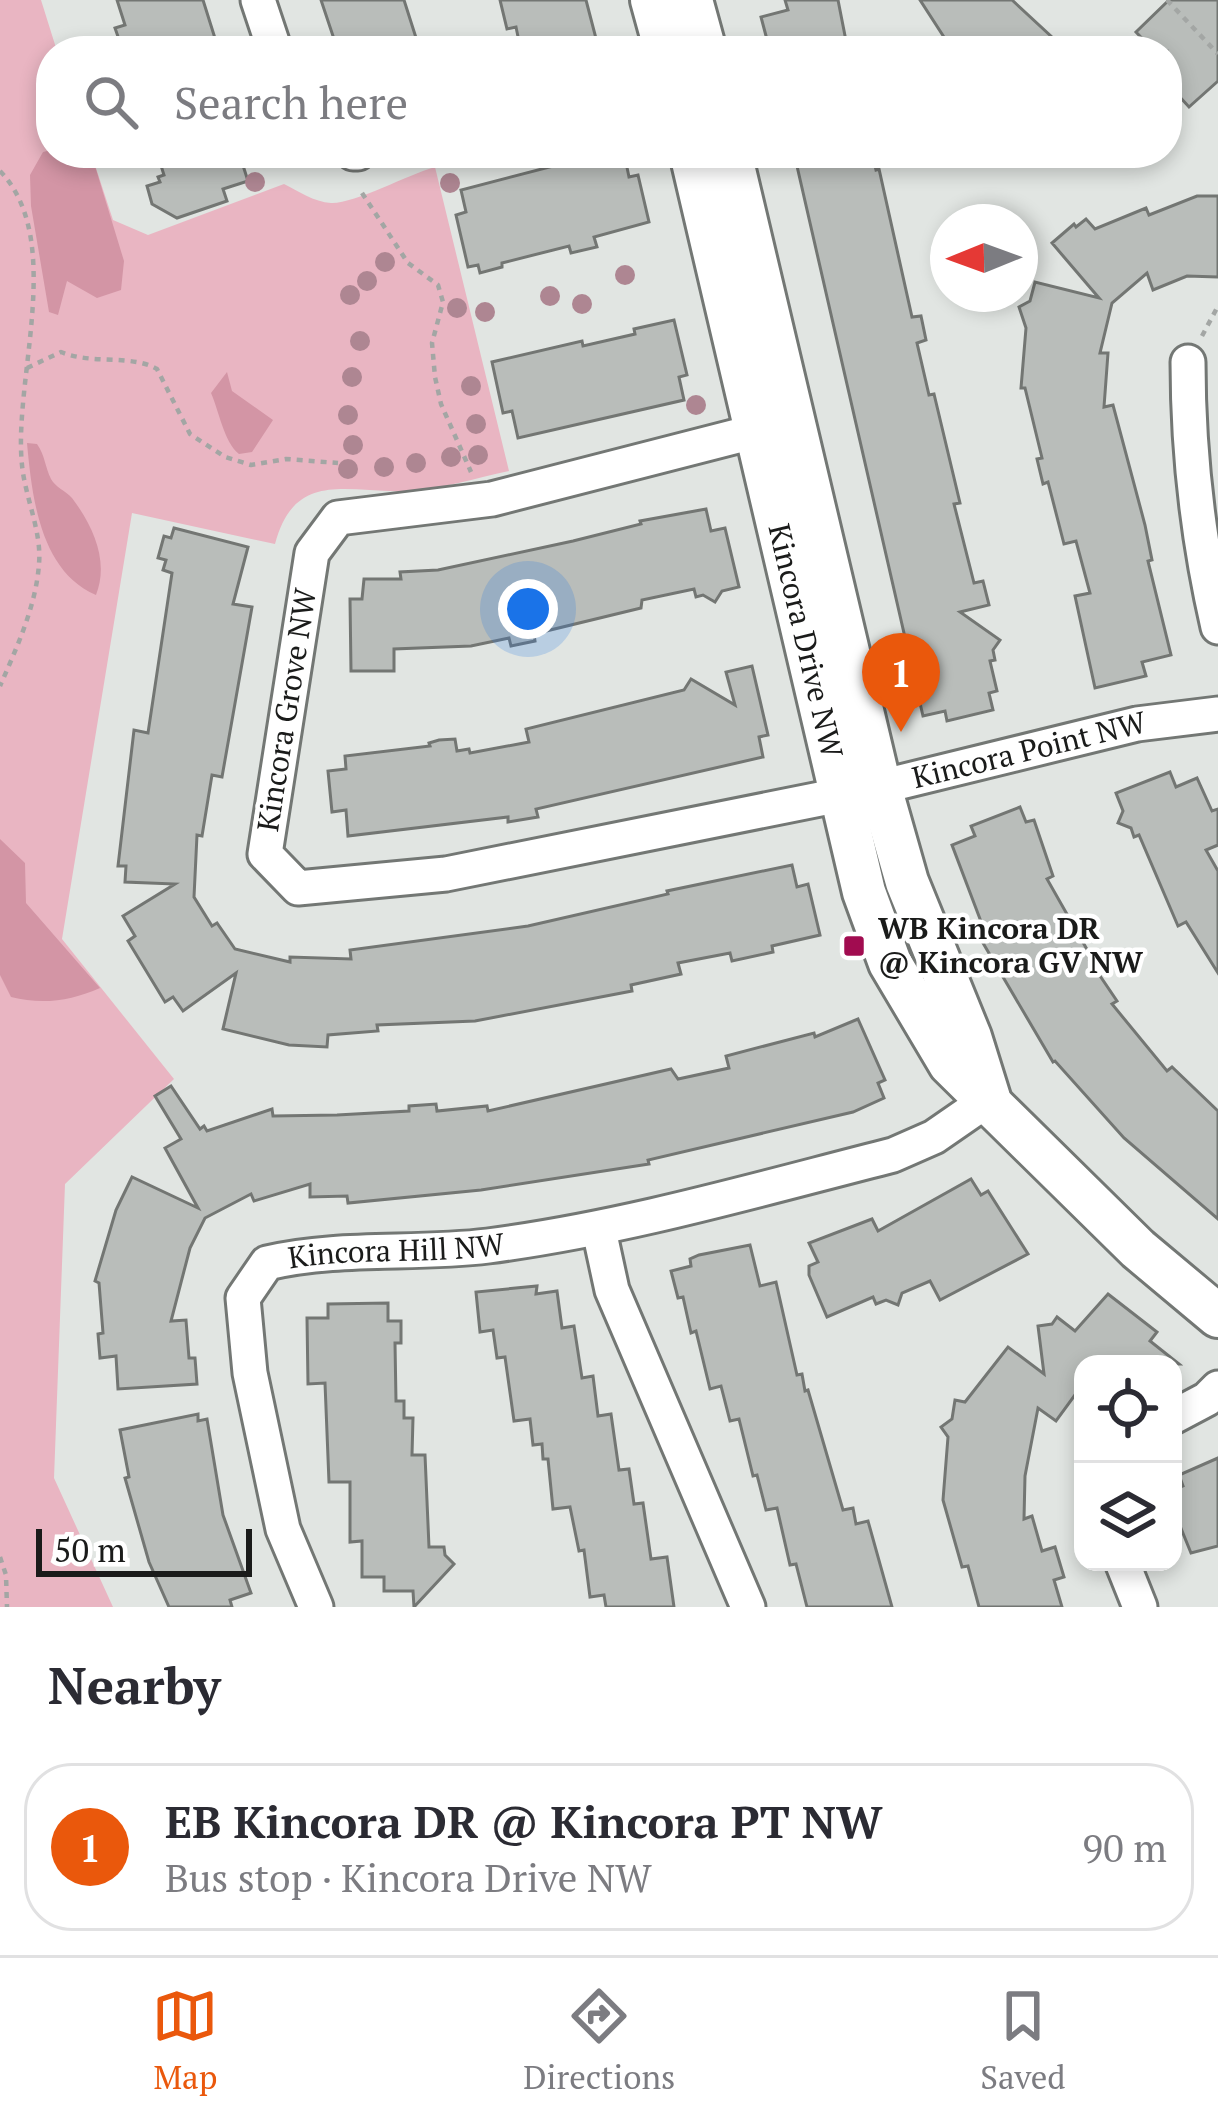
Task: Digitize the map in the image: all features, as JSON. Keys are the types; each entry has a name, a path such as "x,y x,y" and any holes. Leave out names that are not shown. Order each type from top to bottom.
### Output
{"street":[{"path":"258,0 270,36"},
{"path":"652,0 662,36"},
{"path":"691,0 701,36"},
{"name":"Kincora Drive NW","path":"696,168 776,426"},
{"name":"Kincora Drive NW","path":"733,168 776,426 860,790 907,882 970,1037 989,1099 1138,1250 1218,1316"},
{"path":"1188,362 1195,500 1218,627"},
{"name":"Kincora Grove NW","path":"776,426 492,499 338,518 312,553 265,854 298,888 446,874 860,790"},
{"name":"Kincora Point NW","path":"860,790 1136,724 1218,714"},
{"name":"Kincora Hill NW","path":"316,1607 283,1529 250,1373 243,1298 267,1263 306,1254 481,1247 599,1230 893,1155 934,1137 989,1099"},
{"path":"599,1230 613,1290 748,1607"},
{"path":"1182,1412 1218,1388"},
{"path":"1126,1571 1140,1607"}],"path":[{"path":"1167,0 1218,54"},
{"path":"0,171 15,187 33,254 20,420 22,467 40,559 33,600 0,686"},
{"path":"362,193 408,263 438,285 442,302 432,343 435,376 441,404 476,482"},
{"path":"27,368 61,352 84,360 147,363 158,369 190,434 225,457 251,465 286,459 338,463"},
{"path":"0,1557 9,1605"}],"shaded area":[{"path":"0,0 41,0 52,36 36,36 36,168 96,168 113,220 148,235 284,184 318,201 341,202 435,168 509,471 420,490 327,490 296,504 275,544 132,513 62,939 174,1079 65,1184 54,1478 113,1607 0,1607"},
{"path":"36,164 36,168 96,168 124,261 121,290 97,298 67,281 58,315 49,312 30,175"},
{"path":"227,372 232,391 273,420 252,452 239,454 234,449 211,393"},
{"path":"27,443 37,444 51,479 72,498 93,533 101,570 96,595 77,584 51,551 36,508"},
{"path":"0,839 25,863 26,903 100,988 56,1000 11,997 0,975"}],"building":[{"path":"117,0 203,0 214,36 118,36 115,28 125,25"},
{"path":"321,0 404,0 415,36 333,36"},
{"path":"500,0 586,0 595,36 518,36 516,27 507,29"},
{"path":"785,0 838,0 845,36 766,36 761,17 788,10"},
{"path":"920,0 1012,0 1051,36 943,36"},
{"path":"1169,0 1218,0 1218,81 1189,107 1182,99 1182,36 1140,36 1136,32"},
{"path":"162,168 244,168 248,181 223,189 227,201 177,218 152,204 147,186 160,182 158,177 164,175"},
{"path":"546,168 627,168 629,177 638,175 649,222 594,237 597,247 571,253 569,246 480,273 478,265 468,267 456,215 466,212 461,190"},
{"path":"797,168 879,169 912,317 921,316 926,340 917,343 960,503 954,504 974,583 983,581 989,605 960,612 1000,640 993,650 995,660 990,661 997,691 989,693 993,710 947,721 945,711 923,716"},
{"path":"1197,196 1218,196 1218,277 1187,276 1153,290 1147,273 1112,303 1100,353 1108,353 1104,407 1113,405 1145,525 1152,560 1148,561 1171,655 1142,662 1146,676 1095,688 1075,596 1090,593 1076,541 1064,544 1048,482 1043,484 1037,459 1042,458 1025,388 1021,388 1026,328 1021,312 1038,312 1038,283 1099,298 1052,243 1074,224 1086,219 1095,229 1146,208 1149,215"},
{"path":"674,320 687,375 679,377 684,400 518,438 512,411 503,413 492,362 635,334 634,329"},
{"path":"706,509 711,531 725,528 739,587 722,591 715,602 703,595 696,597 694,589 642,600 641,608 534,634 535,641 511,646 509,638 471,646 394,649 394,671 351,671 350,599 362,599 364,579 401,579 400,572 438,570"},
{"path":"174,528 248,547 233,604 252,607 222,777 212,775 202,836 197,835 194,897 212,926 217,923 235,949 290,962 290,957 351,959 350,950 528,926 792,865 797,887 808,884 820,935 732,961 730,953 678,963 681,974 631,985 632,991 475,1021 377,1025 378,1031 328,1035 327,1047 289,1045 223,1029 236,973 183,1011 173,997 165,1002 128,941 135,936 123,916 175,884 125,882 126,866 118,866 134,730 148,733 172,573 163,570 166,560 158,558 164,536 171,538"},
{"path":"752,666 768,735 759,737 763,757 536,809 538,817 508,822 508,817 348,836 346,810 332,812 328,771 346,769 345,756 430,746 439,740 455,739 457,751 469,749 470,753 529,742 526,729 684,690 691,679 735,705 726,672"},
{"path":"1170,772 1176,787 1197,778 1212,811 1218,809 1218,845 1206,850 1218,871 1218,973 1186,922 1178,926 1139,835 1134,837 1131,828 1118,823 1123,811 1116,793"},
{"path":"1020,807 1026,822 1034,820 1053,876 1047,879 1117,1001 1112,1004 1167,1071 1172,1067 1218,1111 1218,1219 1124,1138 1053,1062 983,943 988,940 952,845 975,836 971,826"},
{"path":"858,1019 885,1080 878,1083 884,1098 853,1112 648,1160 649,1164 481,1190 348,1203 347,1196 310,1197 310,1184 254,1201 251,1194 205,1218 190,1248 171,1321 186,1320 197,1384 118,1389 116,1356 100,1358 98,1334 103,1333 99,1283 95,1281 116,1210 132,1177 198,1208 165,1148 181,1139 155,1096 171,1086 200,1129 204,1126 207,1131 272,1109 273,1116 409,1111 409,1106 436,1104 437,1111 487,1106 488,1111 671,1069 678,1079 729,1068 726,1056 814,1033 815,1037"},
{"path":"971,1179 981,1195 988,1191 1028,1254 940,1300 930,1281 902,1293 898,1305 886,1300 876,1304 873,1297 827,1317 809,1275 809,1266 818,1262 809,1243 872,1219 878,1231"},
{"path":"750,1245 760,1286 776,1282 797,1375 802,1374 808,1390 843,1510 853,1508 856,1524 868,1521 892,1607 807,1607 796,1564 790,1565 777,1508 766,1510 757,1475 753,1476 739,1419 730,1421 721,1386 710,1389 696,1331 691,1333 671,1271 691,1266 690,1259 699,1255"},
{"path":"537,1286 536,1294 557,1291 562,1328 574,1326 582,1378 593,1376 598,1416 611,1414 619,1470 629,1469 634,1504 643,1503 651,1559 667,1557 674,1607 606,1607 604,1595 590,1597 584,1550 579,1551 570,1507 553,1509 542,1444 533,1445 530,1419 514,1421 505,1357 497,1358 493,1330 480,1332 476,1292"},
{"path":"1108,1294 1157,1332 1150,1341 1168,1355 1074,1355 1074,1396 1056,1421 1038,1408 1025,1476 1024,1519 1032,1516 1042,1551 1055,1547 1064,1577 1054,1580 1062,1607 979,1607 943,1500 948,1437 941,1427 952,1419 955,1400 965,1402 1008,1347 1044,1374 1038,1326 1052,1324 1057,1317 1075,1331"},
{"path":"388,1303 388,1321 401,1321 401,1343 395,1343 396,1401 404,1401 404,1418 413,1418 412,1455 425,1455 429,1547 444,1547 454,1564 414,1607 413,1591 384,1591 384,1577 362,1577 362,1541 350,1542 350,1482 329,1482 325,1383 308,1384 307,1318 328,1318 328,1304"},
{"path":"198,1414 198,1421 207,1419 223,1515 251,1593 230,1600 232,1607 169,1607 149,1562 125,1478 129,1477 120,1430"},
{"path":"1218,1458 1218,1546 1191,1553 1182,1531 1182,1474"}],"place":[{"name":"EB Kincora DR @ Kincora PT NW","path":"901,732"},
{"name":"WB Kincora DR @ Kincora GV NW","path":"854,946"}]}
